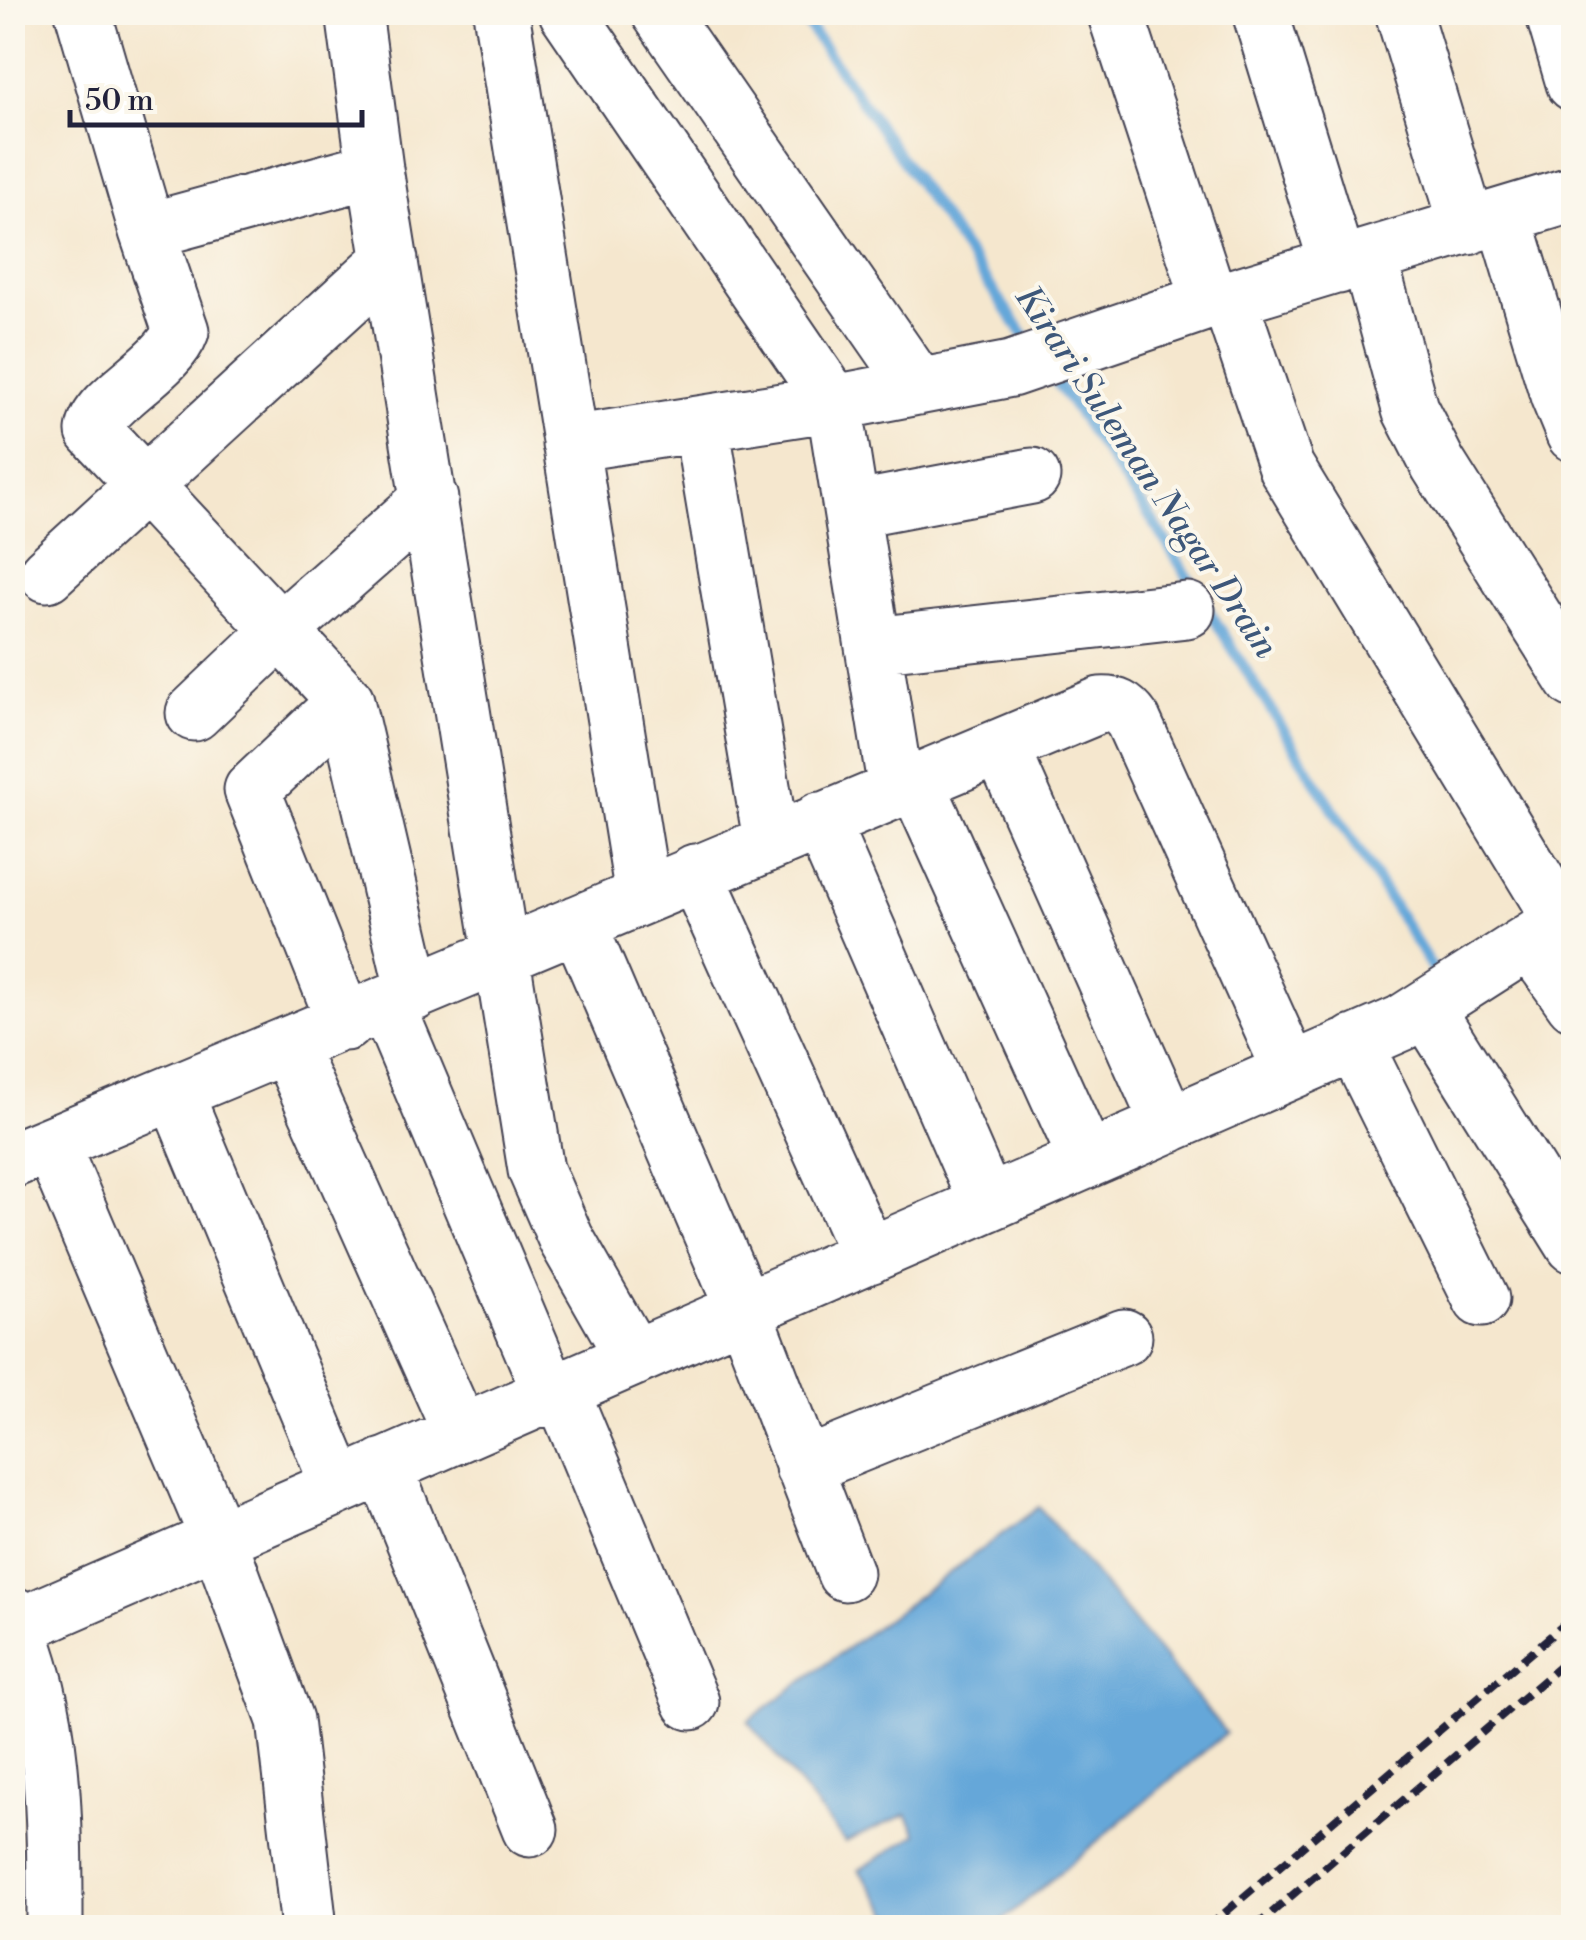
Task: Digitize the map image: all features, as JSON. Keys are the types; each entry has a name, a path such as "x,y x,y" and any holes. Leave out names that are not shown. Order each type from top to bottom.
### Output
{"street":[{"path":"82,12 147,231 182,330 167,354 100,416 94,431 346,701 382,1007"},
{"path":"354,12 375,169 536,1170 566,1239 634,1358"},
{"path":"501,12 643,895"},
{"path":"567,12 834,403 873,645 906,786 1087,1160"},
{"path":"659,12 919,387"},
{"path":"1116,12 1220,299 1286,467 1555,925 1574,1004"},
{"path":"1260,12 1410,410 1438,464 1574,680"},
{"path":"1403,12 1574,434"},
{"path":"1553,12 1574,82"},
{"path":"147,231 375,169"},
{"path":"570,444 834,403 1011,370 1220,299 1574,194"},
{"path":"47,574 390,260"},
{"path":"701,424 796,830 987,1204"},
{"path":"852,510 1032,476"},
{"path":"194,713 430,499"},
{"path":"873,645 1187,610"},
{"path":"346,701 252,790 382,1007 691,1702"},
{"path":"309,1928 285,1720 218,1538 32,1152 796,830 1100,705 1113,704 1125,710 1291,1071"},
{"path":"1002,748 1169,1124"},
{"path":"695,872 868,1256"},
{"path":"578,923 744,1310 844,1573"},
{"path":"55,1928 56,1818 46,1722 14,1623 362,1476 1354,1043 1426,1008 1555,925"},
{"path":"1426,1008 1574,1245"},
{"path":"1354,1043 1480,1299"},
{"path":"288,1047 461,1433"},
{"path":"175,1093 530,1829"},
{"path":"803,1467 1124,1336"}],"water":[{"path":"1039,1507 1226,1733 995,1927 900,1927 859,1870 917,1834 907,1814 845,1842 748,1721"}],"waterway":[{"name":"Kirari Suleman Nagar Drain","path":"799,12 1031,345"},
{"name":"Kirari Suleman Nagar Drain","path":"1050,373 1153,521 1434,971"}],"railway":[{"path":"1207,1928 1574,1616"},
{"path":"1254,1928 1574,1654"}]}
